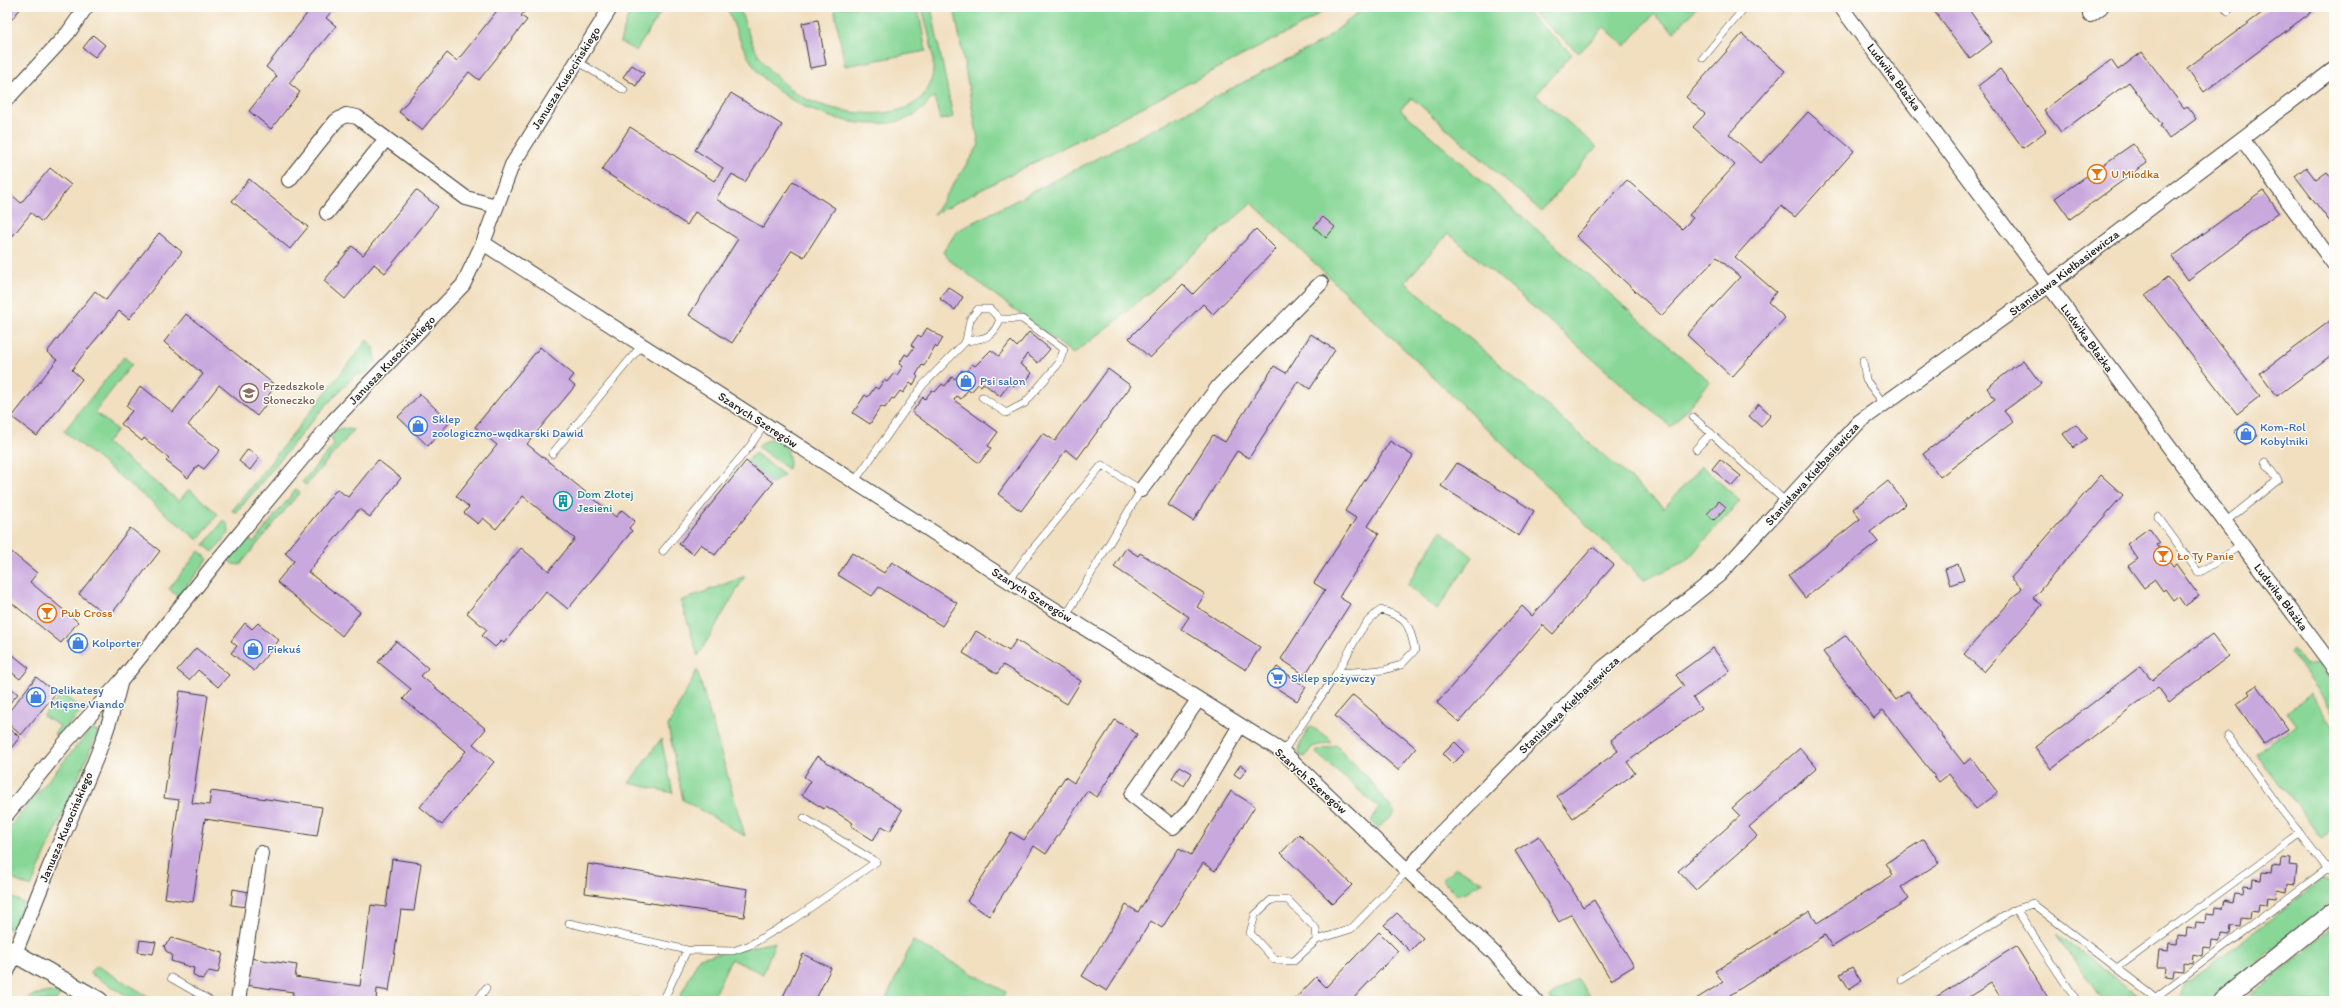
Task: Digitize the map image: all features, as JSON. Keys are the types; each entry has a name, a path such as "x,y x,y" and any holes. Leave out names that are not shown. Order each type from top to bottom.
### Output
{"street":[{"path":"7,98 68,33 86,7"},
{"name":"Janusza Kusocińskiego","path":"7,814 65,743 125,676 217,561 334,420 459,291 470,273 512,165 611,7"},
{"name":"Ludwika Błażka","path":"1841,7 2334,668"},
{"path":"2090,15 2101,7"},
{"name":"Stanisława Kiełbasiewicza","path":"1408,870 1437,837 1603,668 1719,575 1859,422 2049,284 2334,69"},
{"path":"288,180 336,121 346,115 357,117 466,198 496,206"},
{"path":"327,213 386,139"},
{"path":"2242,139 2334,264"},
{"name":"Szarych Szeregów","path":"482,244 1009,581 1240,727 1283,752 1494,953 1534,1000"},
{"path":"1141,490 1218,387 1321,283"},
{"name":"Janusza Kusocińskiego","path":"7,972 11,951 35,899 112,717 125,676"},
{"path":"1198,700 1132,795 1173,827 1190,810 1240,727"},
{"path":"238,1001 261,853"},
{"path":"2222,1001 2334,911"},
{"path":"11,951 99,1001"}],"lane":[{"path":"1703,58 1745,7"},
{"path":"577,61 624,90"},
{"path":"854,482 923,385 966,341 970,320 978,309 990,309 1000,319 1022,319 1064,349 1059,362 1025,402 1006,413 982,397"},
{"path":"966,341 986,339 996,330 1000,319"},
{"path":"552,454 641,346"},
{"path":"1863,360 1866,380 1884,404"},
{"path":"1693,417 1786,502"},
{"path":"663,551 750,446 765,424"},
{"path":"1696,449 1711,433"},
{"path":"2225,522 2278,480 2265,462"},
{"path":"1009,581 1026,557 1102,465 1141,490 1066,616"},
{"path":"2158,517 2199,573 2242,544"},
{"path":"1283,752 1337,673 1358,633 1370,618 1381,610 1399,616 1410,629 1415,650 1401,665 1384,670 1337,673"},
{"path":"2228,736 2300,834 2334,877"},
{"path":"569,923 687,950 733,951 750,945 791,921 876,862 804,818"},
{"path":"2117,968 2300,834"},
{"path":"1901,980 2016,909 2033,904 2158,999 2327,869"},
{"path":"1317,940 1316,929 1288,900 1271,900 1255,915 1250,933 1275,960 1294,961 1317,940 1351,929 1408,870"},
{"path":"2016,909 2077,1001"},
{"path":"663,1001 687,950"},
{"path":"171,978 211,1001"},
{"path":"477,1001 486,988"}],"green space":[{"path":"631,7 664,7 636,51 620,42"},
{"path":"727,7 739,7 751,40 763,62 794,92 818,104 835,109 873,114 891,112 908,107 921,98 930,84 933,56 922,7 931,7 953,117 940,120 934,96 923,109 914,115 897,122 877,124 855,122 833,118 812,110 792,100 774,88 755,68 737,34"},
{"path":"834,7 918,7 926,51 845,66"},
{"path":"954,7 1329,7 1304,24 934,214 979,145"},
{"path":"1365,7 1520,7 1572,54 1536,95 1597,147 1541,211 1412,98 1400,109 1710,382 1671,427 1448,233 1405,282 1664,508 1702,466 1740,501 1686,561 1644,580 1252,203 1115,322 1073,354 948,259 943,252 957,231 1323,41"},
{"path":"1526,7 1697,7 1674,32 1654,14 1625,46 1604,27 1579,53"},
{"path":"367,340 374,347 376,362 365,374 356,374 317,415 237,512 232,511"},
{"path":"124,357 132,364 95,412 117,430 106,443 179,501 189,489 218,514 198,540 64,431"},
{"path":"342,428 354,430 306,485 302,482 334,445 331,436 336,430"},
{"path":"770,439 776,440 784,445 789,458 788,469 758,447"},
{"path":"755,453 784,475 773,483 746,462"},
{"path":"296,489 300,492 240,565 233,564 229,561 247,539 254,542"},
{"path":"224,520 228,525 229,533 213,552 204,545"},
{"path":"1441,531 1473,557 1437,610 1407,585"},
{"path":"199,551 208,559 178,597 169,589"},
{"path":"745,576 698,656 681,601"},
{"path":"2293,649 2305,665 2319,663 2334,682 2334,697 2331,700 2334,704 2334,712 2290,652"},
{"path":"697,670 745,836 683,800 668,726"},
{"path":"62,694 82,709 62,734 56,735 54,734 60,726 43,716"},
{"path":"2310,694 2334,726 2334,827 2322,839 2256,753 2297,725 2287,712"},
{"path":"1310,726 1329,738 1331,742 1312,747 1305,757 1299,755 1300,744"},
{"path":"91,729 98,732 31,887 7,877 7,830"},
{"path":"661,739 673,793 629,783"},
{"path":"1336,745 1369,779 1395,813 1378,828 1371,821 1379,808 1315,752"},
{"path":"1456,868 1483,882 1469,891 1457,895 1442,880"},
{"path":"2322,880 2328,881 2334,891 2331,901 2212,1001 2180,1001 2180,996 2184,985"},
{"path":"7,895 24,903 12,931 7,928"},
{"path":"2334,926 2334,1001 2245,1001"},
{"path":"2056,934 2146,1001 2103,1001"},
{"path":"913,941 1006,992 1002,1001 885,1001"},
{"path":"775,942 763,974 731,959 711,1001 678,1001 699,958"},
{"path":"95,967 99,967 156,1001 136,1001 89,973"},
{"path":"1577,978 1594,1001 1552,1001 1549,997"},
{"path":"49,992 61,994 56,1001 24,1001 34,995"}],"building":[{"path":"7,7 22,7 7,25"},
{"path":"312,7 335,7 326,18 336,26 289,83 300,92 271,129 249,111 277,76 266,67"},
{"path":"500,7 528,7 521,16 527,20 479,80 469,72 422,130 399,112 447,53 457,61"},
{"path":"1931,7 1967,7 1992,42 1970,59"},
{"path":"2270,7 2318,7 2204,92 2187,68"},
{"path":"818,20 826,65 810,68 802,23"},
{"path":"1742,34 1785,71 1729,134 1761,163 1808,112 1854,151 1795,217 1781,206 1735,257 1776,292 1768,302 1785,318 1732,377 1687,335 1740,277 1717,257 1662,316 1576,236 1627,180 1682,229 1693,218 1689,215 1735,165 1693,127 1705,114 1686,97"},
{"path":"93,35 105,45 95,57 83,48"},
{"path":"2142,52 2184,108 2187,106 2196,119 2169,139 2160,126 2162,125 2129,82 2061,132 2044,110 2111,60 2118,70"},
{"path":"632,65 644,73 636,86 623,77"},
{"path":"2000,69 2046,131 2023,148 1978,86"},
{"path":"731,93 782,125 745,182 732,174 716,199 763,228 793,181 835,208 804,257 792,250 732,343 689,315 738,239 695,212 687,225 602,170 630,127 714,181 723,168 695,150"},
{"path":"2133,144 2147,163 2070,219 2055,198"},
{"path":"2306,167 2316,180 2327,172 2334,181 2334,227 2295,176"},
{"path":"50,168 71,185 42,222 31,213 7,243 7,199 11,194 21,203"},
{"path":"249,179 308,227 290,249 232,201"},
{"path":"416,190 438,207 385,273 374,264 345,299 324,281 352,246 363,255"},
{"path":"2263,190 2279,212 2188,280 2172,257"},
{"path":"1323,217 1335,227 1326,238 1314,227"},
{"path":"1256,229 1276,249 1213,314 1203,304 1150,358 1129,338 1183,284 1193,294"},
{"path":"159,233 182,252 129,319 119,311 83,355 72,370 82,379 37,436 12,417 57,360 47,352 95,291 106,300"},
{"path":"2168,277 2260,396 2237,414 2145,295"},
{"path":"948,287 963,297 955,310 940,299"},
{"name":"Przedszkole Słoneczko","path":"186,314 276,386 265,399 268,402 257,416 219,385 188,425 220,450 204,469 198,465 188,478 166,461 169,458 144,438 142,441 121,424 132,411 126,406 141,386 173,412 203,374 164,342"},
{"path":"2334,318 2334,353 2277,396 2260,373"},
{"path":"927,328 943,338 937,348 935,346 924,366 922,365 916,375 918,377 913,385 910,383 903,393 900,391 894,399 892,398 885,408 881,406 870,424 853,413 865,395 868,397 875,387 878,389 884,380 887,382 894,373 897,375 903,366 899,364 905,354 908,356 914,347 911,345 918,335 921,337"},
{"path":"1029,332 1050,349 1038,363 1027,354 1020,364 1032,373 1025,383 1020,379 1014,386 1010,383 1000,396 983,383 981,386 978,384 971,392 968,390 961,399 957,396 954,400 998,432 988,446 991,448 979,463 912,412 923,397 925,399 932,390 935,392 942,384 945,386 952,377 955,379 962,370 965,373 972,364 975,366 991,350 999,356 1011,341 1017,347"},
{"path":"1311,334 1335,350 1310,389 1298,381 1249,458 1237,451 1193,521 1168,505 1213,435 1225,442 1274,366 1286,373"},
{"name":"Dom Złotej Jesieni","path":"540,347 574,375 569,381 575,386 527,444 616,517 622,510 635,521 629,528 632,531 568,609 546,591 504,643 501,641 495,647 482,636 487,630 467,613 521,548 549,571 575,539 523,496 496,529 483,518 478,524 464,513 469,507 456,496 497,445 475,427"},
{"path":"2023,360 2041,384 2004,411 2013,422 1940,477 1923,454 1995,399 1987,388"},
{"path":"1108,369 1131,386 1077,459 1066,450 1021,511 998,494 1043,433 1055,441"},
{"path":"420,394 450,422 428,446 398,417"},
{"path":"1759,404 1771,415 1761,427 1749,416"},
{"name":"Kom-Rol Kobylniki","path":"2247,422 2258,436 2245,445 2234,432"},
{"path":"2076,424 2087,438 2074,448 2063,434"},
{"path":"1390,441 1413,456 1368,526 1379,534 1339,597 1350,604 1305,675 1281,659 1325,590 1314,583 1356,518 1345,511"},
{"path":"248,449 259,458 250,470 239,461"},
{"path":"1720,459 1741,476 1732,486 1712,469"},
{"path":"378,460 401,478 370,517 359,509 308,572 360,612 342,636 277,582 294,561 285,553 337,489 348,497"},
{"path":"746,461 773,483 715,555 701,544 693,554 679,544"},
{"path":"1457,463 1534,511 1519,536 1441,486"},
{"path":"2101,475 2123,495 2033,598 2042,605 1984,672 1964,654 2022,588 2011,578"},
{"path":"1888,481 1906,504 1870,532 1878,542 1805,598 1788,576 1860,519 1853,509"},
{"path":"1719,501 1726,507 1714,520 1707,514"},
{"path":"130,528 160,551 109,617 79,594"},
{"path":"2149,528 2160,543 2157,545 2173,566 2176,564 2199,596 2185,606 2178,596 2173,600 2165,589 2163,591 2155,580 2144,588 2128,566 2138,559 2127,544"},
{"path":"1593,547 1614,565 1553,634 1543,625 1459,722 1437,703 1522,606 1532,616"},
{"path":"1126,548 1138,556 1140,553 1205,594 1197,607 1260,647 1246,670 1181,629 1189,617 1114,567"},
{"path":"9,550 37,573 30,582 78,622 61,643 7,599 7,553"},
{"path":"852,553 884,573 892,562 957,603 942,626 879,587 872,596 838,575"},
{"path":"1958,564 1964,580 1950,585 1945,569"},
{"name":"Piekuś","path":"245,623 252,629 258,623 279,640 254,671 231,653 237,646 231,641"},
{"path":"976,631 1009,651 1016,640 1081,681 1067,704 1003,665 997,674 963,653"},
{"name":"Kolporter","path":"75,633 89,644 81,654 67,642"},
{"path":"2212,634 2229,656 2169,702 2158,687 2051,769 2035,747 2141,666 2152,680"},
{"path":"1846,635 1896,700 1908,691 1964,764 1971,758 1998,793 1976,809 1949,774 1939,782 1883,710 1874,718 1823,652"},
{"path":"396,641 428,668 421,676 486,729 473,744 494,762 442,825 420,807 466,751 403,699 411,689 378,662"},
{"path":"196,648 229,675 218,687 198,670 189,680 177,670"},
{"path":"1713,648 1730,671 1693,698 1701,709 1627,762 1635,773 1573,818 1557,796 1618,751 1611,740 1684,686 1676,675"},
{"path":"7,650 29,668 20,679 7,669"},
{"path":"1277,667 1306,687 1297,701 1267,682"},
{"name":"Delikatesy Mięsne Viando","path":"36,677 56,693 21,735 7,723 7,714"},
{"path":"7,685 18,694 7,706"},
{"path":"2257,685 2288,729 2264,744 2236,704 2250,694 2248,691"},
{"path":"180,691 208,695 192,803 209,805 211,791 322,807 317,836 205,819 193,902 165,898 179,800 164,798"},
{"path":"1353,695 1416,748 1398,770 1335,716"},
{"path":"1115,720 1137,734 1097,797 1087,791 1046,854 1034,846 989,916 967,901 1011,832 1024,840 1065,777 1074,783"},
{"path":"7,727 20,737 7,753"},
{"path":"1455,742 1465,752 1453,764 1443,754"},
{"path":"1800,748 1817,768 1749,827 1757,836 1696,890 1678,871 1740,816 1732,808"},
{"path":"817,756 902,810 890,831 882,826 873,840 851,826 853,823 826,806 824,809 802,795 811,781 804,777"},
{"path":"1240,765 1247,769 1240,778 1234,774"},
{"path":"1180,766 1192,773 1184,786 1172,778"},
{"path":"1231,791 1255,806 1215,871 1203,863 1162,928 1151,921 1107,991 1082,976 1126,905 1138,912 1179,848 1191,855"},
{"path":"1299,834 1352,885 1333,904 1281,853"},
{"path":"1539,836 1583,907 1594,900 1634,966 1611,980 1571,914 1559,922 1515,851"},
{"path":"1924,839 1939,863 1901,887 1909,899 1832,947 1825,935 1730,995 1734,1001 1693,1001 1723,982 1715,971 1810,911 1817,923 1893,875 1886,863"},
{"path":"2281,858 2290,859 2289,866 2297,867 2295,884 2287,883 2286,892 2277,890 2276,899 2268,898 2267,905 2259,904 2258,912 2250,911 2249,919 2241,918 2240,927 2231,926 2230,935 2221,934 2220,941 2212,940 2211,948 2203,947 2202,956 2193,954 2192,963 2183,962 2183,970 2174,969 2173,977 2165,976 2166,967 2157,967 2159,950 2168,951 2169,943 2177,944 2178,936 2186,937 2187,928 2195,929 2196,922 2205,923 2206,914 2214,915 2215,908 2223,909 2225,900 2233,902 2235,893 2243,894 2244,886 2252,887 2253,879 2261,880 2262,872 2271,873 2272,865 2280,866"},
{"path":"392,859 421,863 414,911 401,910 389,991 377,989 376,1001 292,1001 293,992 245,985 249,958 297,965 295,977 360,986 371,905 386,907"},
{"path":"588,864 748,889 744,917 585,893"},
{"path":"233,889 249,892 247,907 231,905"},
{"path":"1397,913 1423,938 1410,951 1384,925"},
{"path":"1379,932 1398,951 1351,1001 1341,1001 1336,997 1332,1001 1293,1001 1316,977 1326,987"},
{"path":"172,938 223,953 218,973 209,971 204,979 197,978 193,974 194,968 171,961 172,955 166,951 164,946"},
{"path":"140,940 156,942 153,954 138,952"},
{"path":"2016,946 2050,1001 2003,1001 1991,983 1962,1001 1930,1001"},
{"path":"803,954 831,968 815,1001 781,1001"},
{"path":"1852,967 1861,981 1849,989 1840,974"}],"place":[{"name":"U Miodka","path":"2097,174"},
{"name":"Psi salon","path":"966,381"},
{"name":"Przedszkole Słoneczko","path":"249,393"},
{"name":"Sklep zoologiczno-wędkarski Dawid","path":"418,426"},
{"name":"Kom-Rol Kobylniki","path":"2246,434"},
{"name":"Dom Złotej Jesieni","path":"563,501"},
{"name":"Ło Ty Panie","path":"2163,556"},
{"name":"Pub Cross","path":"47,613"},
{"name":"Kolporter","path":"78,643"},
{"name":"Piekuś","path":"253,649"},
{"name":"Sklep spożywczy","path":"1277,678"},
{"name":"Delikatesy Mięsne Viando","path":"36,697"}]}
